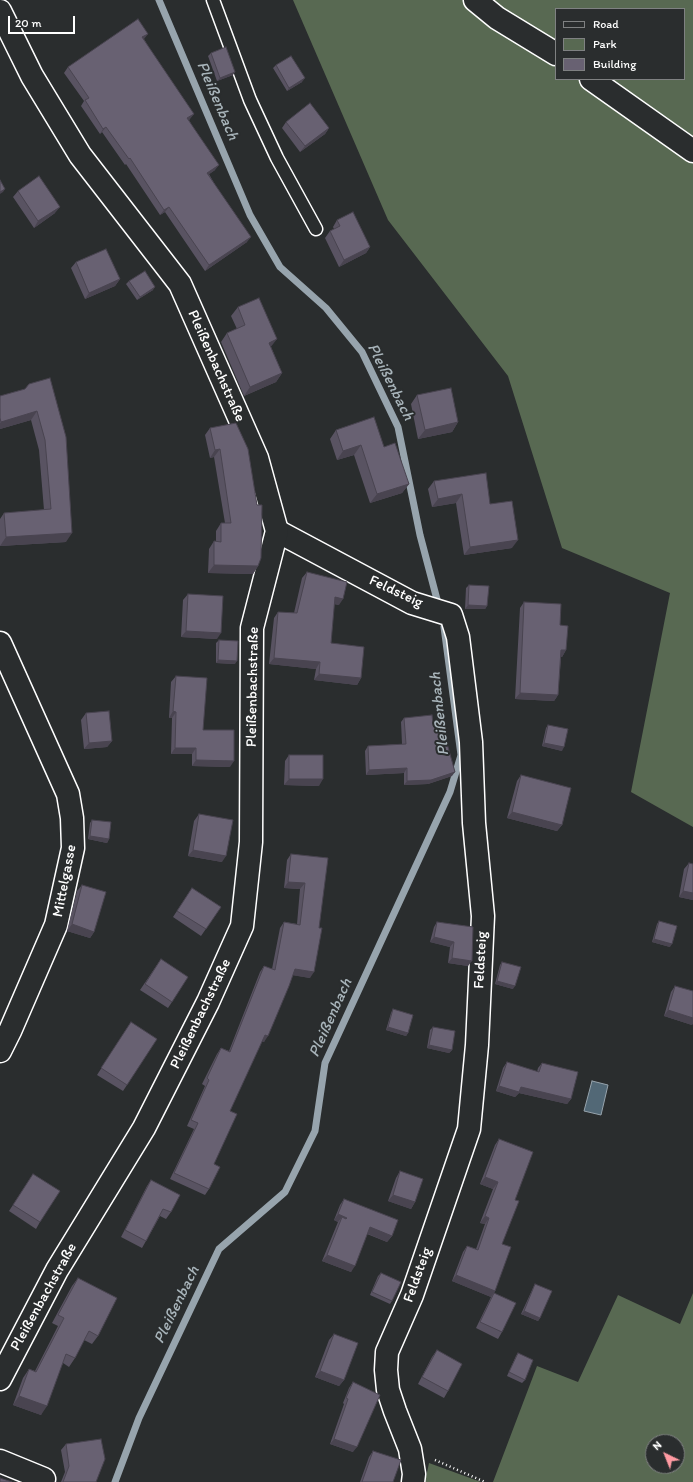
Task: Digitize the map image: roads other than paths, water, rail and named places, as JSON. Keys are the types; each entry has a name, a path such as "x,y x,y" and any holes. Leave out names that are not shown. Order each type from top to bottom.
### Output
{"street":[{"path":"475,0 497,18 555,53"},
{"name":"Pleißenbachstraße","path":"0,11 32,76 80,155 180,284 257,458 277,531 252,628 251,842 242,926 208,1002 144,1128 57,1270 0,1379"},
{"path":"592,80 693,151"},
{"name":"Feldsteig","path":"277,531 412,603 451,615 458,637 471,742 474,823 483,916 477,1045 469,1129 412,1295 387,1352 386,1370 388,1390 410,1449 414,1474 413,1482"},
{"name":"Mittelgasse","path":"0,643 68,794 72,818 73,848 56,925 0,1051"},
{"path":"0,1461 44,1479"}],"lane":[{"path":"213,0 250,100 277,158 316,229"}],"water":[{"path":"592,1081 608,1085 601,1115 584,1111"}],"waterway":[{"name":"Pleißenbach","path":"159,0 250,215 280,267 326,308 362,352 398,427 420,535 439,607"},
{"name":"Pleißenbach","path":"115,1482 139,1418 219,1249 285,1192 315,1131 325,1063 450,792 461,755 444,627"}]}
